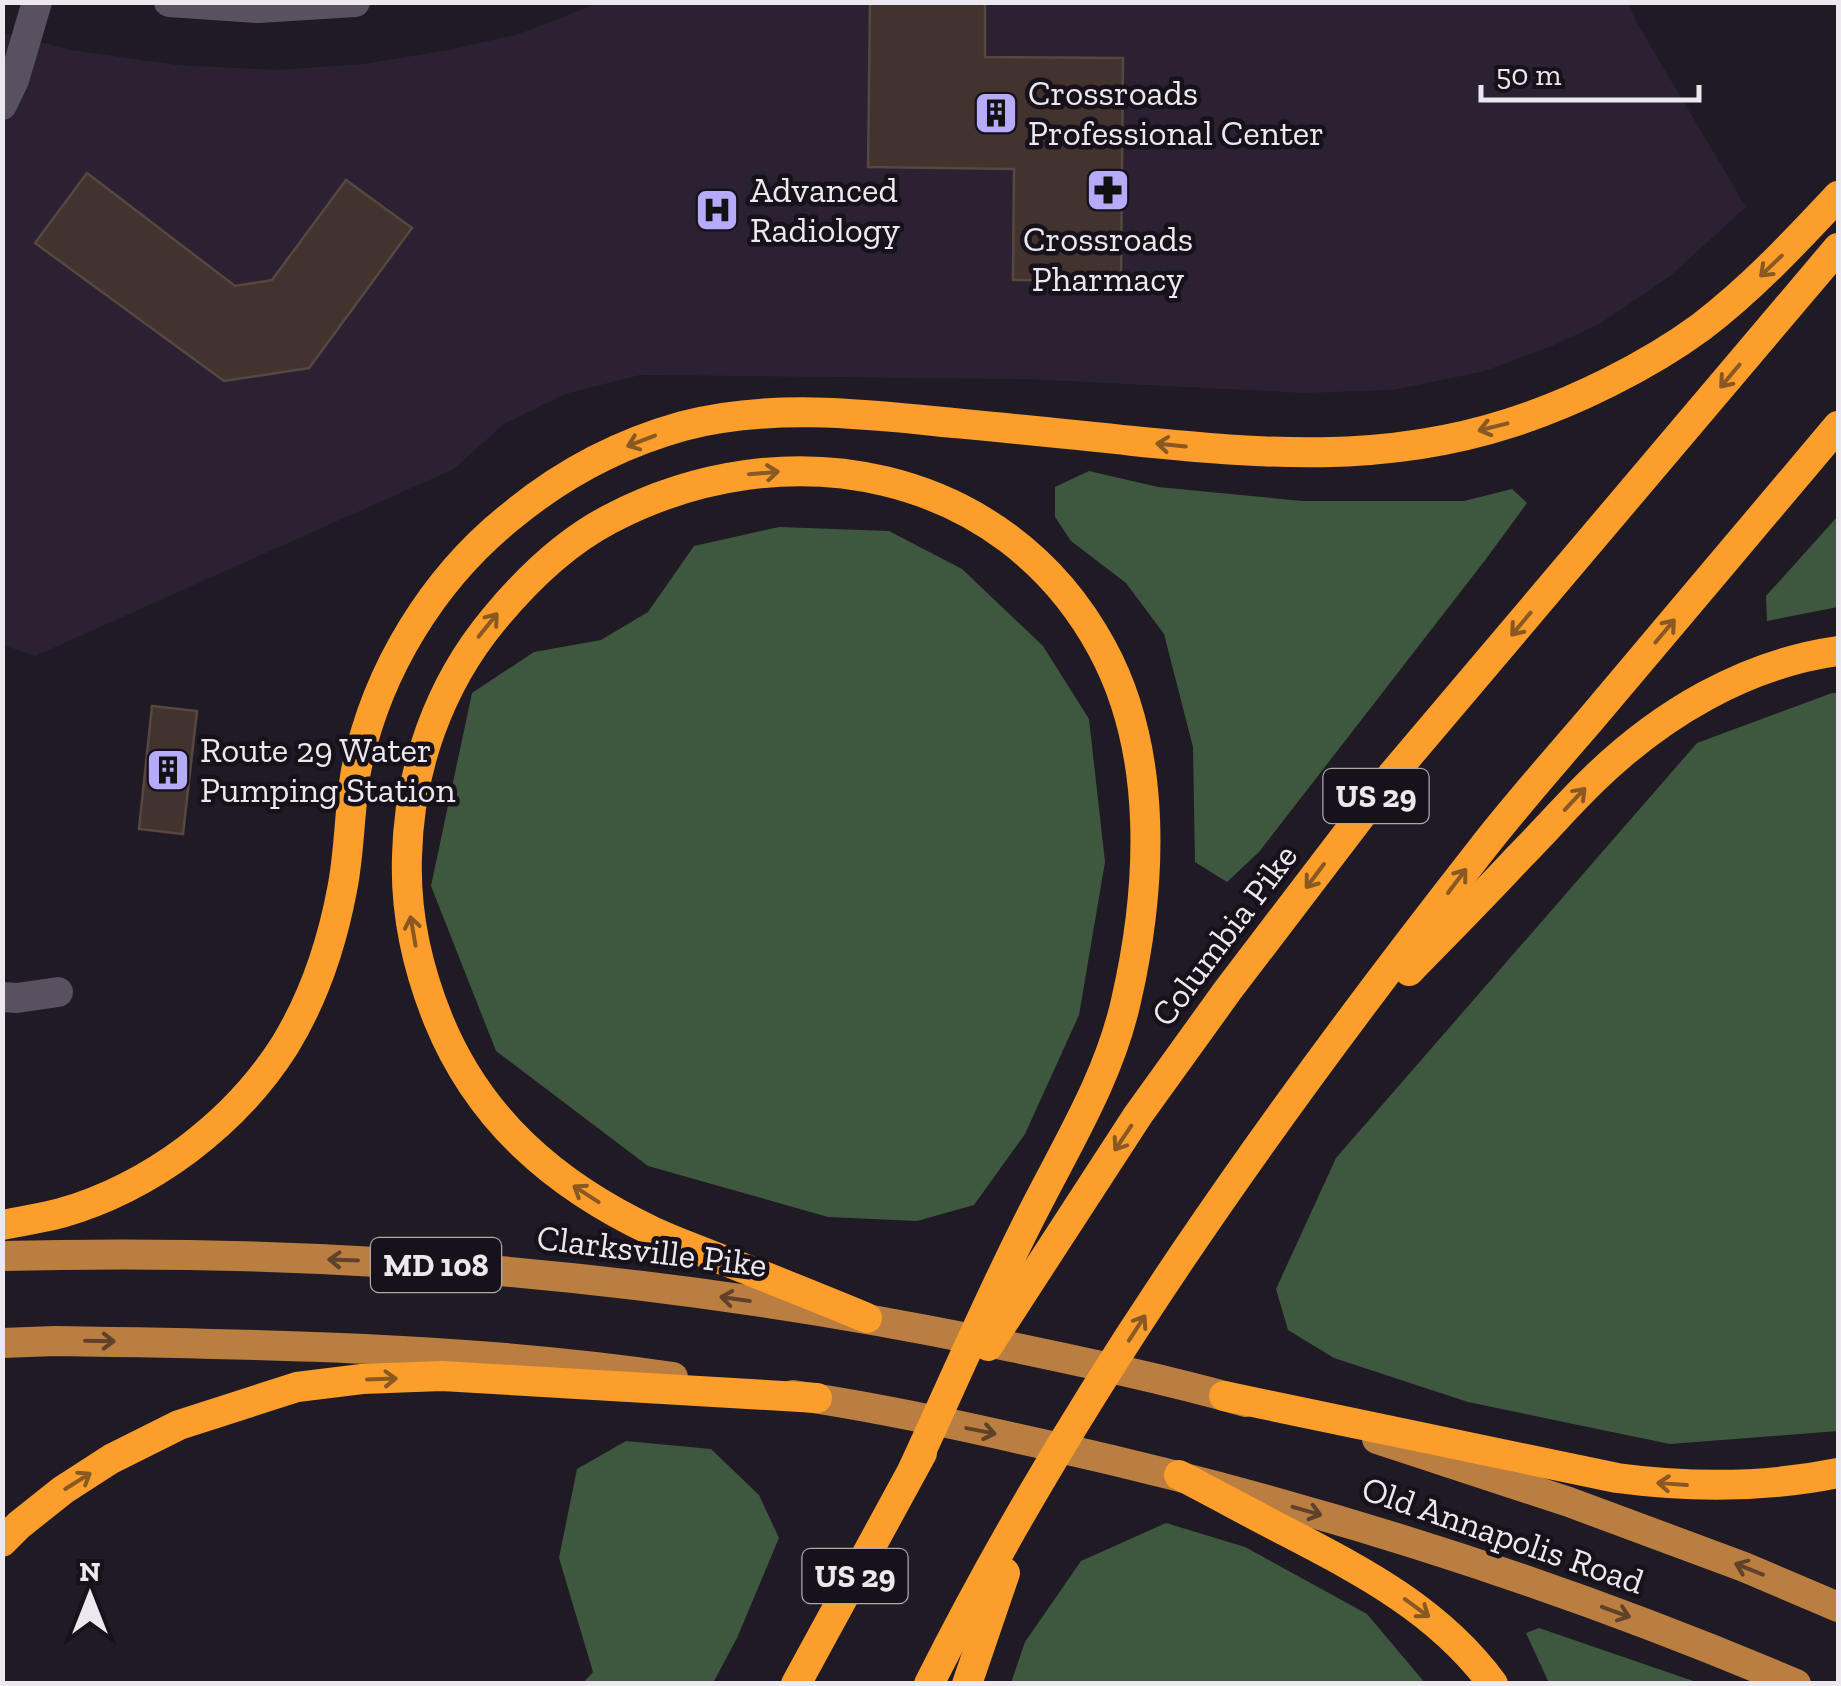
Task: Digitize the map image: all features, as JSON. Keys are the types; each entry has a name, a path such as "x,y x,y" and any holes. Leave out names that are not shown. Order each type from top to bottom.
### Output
{"highway":[{"path":"2,1225 62,1212 140,1180 176,1159 257,1084 286,1043 310,996 329,942 344,885 357,768 392,664 416,621 478,546 552,484 627,446 685,426 794,412 894,417 1224,450 1305,454 1369,451 1435,441 1508,424 1571,400 1632,370 1699,328 1768,269 1838,196"},
{"name":"Columbia Pike","path":"796,1684 912,1469 964,1382 1138,1115 1228,990 1392,775 1838,248"},
{"path":"929,1684 952,1637 1084,1410 1161,1290 1313,1070 1483,848 1838,426"},
{"path":"866,1318 653,1232 592,1199 548,1169 484,1103 455,1060 422,974 406,884 407,833 424,746 456,671 480,635 534,573 605,521 712,480 761,472 855,475 903,485 946,500 988,523 1055,580 1080,613 1104,652 1135,740 1142,791 1144,896 1126,1005 1083,1118 1031,1216 912,1469"},
{"path":"1313,1070 1594,778 1648,733 1742,676 1794,659 1838,651"},
{"path":"2,1542 63,1490 111,1460 179,1425 297,1387 442,1376 817,1398"},
{"path":"1224,1396 1617,1478 1676,1486 1746,1485 1838,1472"},
{"path":"1180,1475 1336,1557 1412,1604 1448,1632 1493,1684"},
{"path":"967,1684 1028,1504"}],"main road":[{"name":"Clarksville Pike","path":"2,1256 223,1256 395,1262 540,1274 866,1318 1224,1396"},
{"path":"2,1342 376,1348 660,1375 817,1398 1180,1475"},
{"name":"Old Annapolis Road","path":"1224,1396 1388,1442 1569,1502 1744,1567 1838,1607"},
{"name":"Old Annapolis Road","path":"1180,1475 1366,1527 1552,1588 1708,1646 1796,1684"}],"street":[{"path":"2,105 14,80 37,2"},
{"path":"169,2 258,8 355,2"},
{"path":"2,997 58,992"}],"shaded area":[{"path":"598,3 1628,3 1746,207 1669,277 1601,323 1485,371 1393,390 1305,393 1025,379 640,375 565,394 504,424 454,469 35,656 3,645 2,32 71,50 177,65 277,70 363,64 449,50 519,34"}],"green space":[{"path":"1089,471 1158,487 1302,501 1464,501 1512,489 1527,503 1259,852 1227,882 1195,862 1193,747 1164,634 1126,583 1071,541 1055,517 1055,487"},
{"path":"1838,516 1838,607 1767,621 1766,596"},
{"path":"779,527 889,531 962,569 1043,646 1089,719 1105,862 1079,1015 1025,1134 974,1205 917,1221 828,1217 648,1166 496,1051 431,886 472,693 534,652 601,640 648,612 694,546"},
{"path":"1838,693 1838,1431 1670,1444 1468,1402 1334,1358 1288,1330 1276,1289 1336,1158 1697,743"},
{"path":"626,1441 711,1449 759,1495 779,1538 737,1638 713,1683 583,1683 593,1672 559,1558 577,1469"},
{"path":"1166,1523 1245,1547 1367,1614 1425,1683 1011,1683 1025,1642 1081,1561"},
{"path":"1539,1628 1699,1683 1549,1683 1526,1633"}],"building":[{"name":"Crossroads Professional Center","path":"870,2 985,2 985,57 1123,58 1121,281 1013,280 1014,169 868,167"},
{"path":"87,173 235,286 272,280 346,180 412,228 309,368 224,381 35,243"},
{"name":"Route 29 Water Pumping Station","path":"152,706 197,711 183,834 139,829"}],"place":[{"name":"Crossroads Professional Center","path":"996,113"},
{"name":"Crossroads Pharmacy","path":"1108,190"},
{"name":"Advanced Radiology","path":"717,210"},
{"name":"Route 29 Water Pumping Station","path":"168,770"}]}
